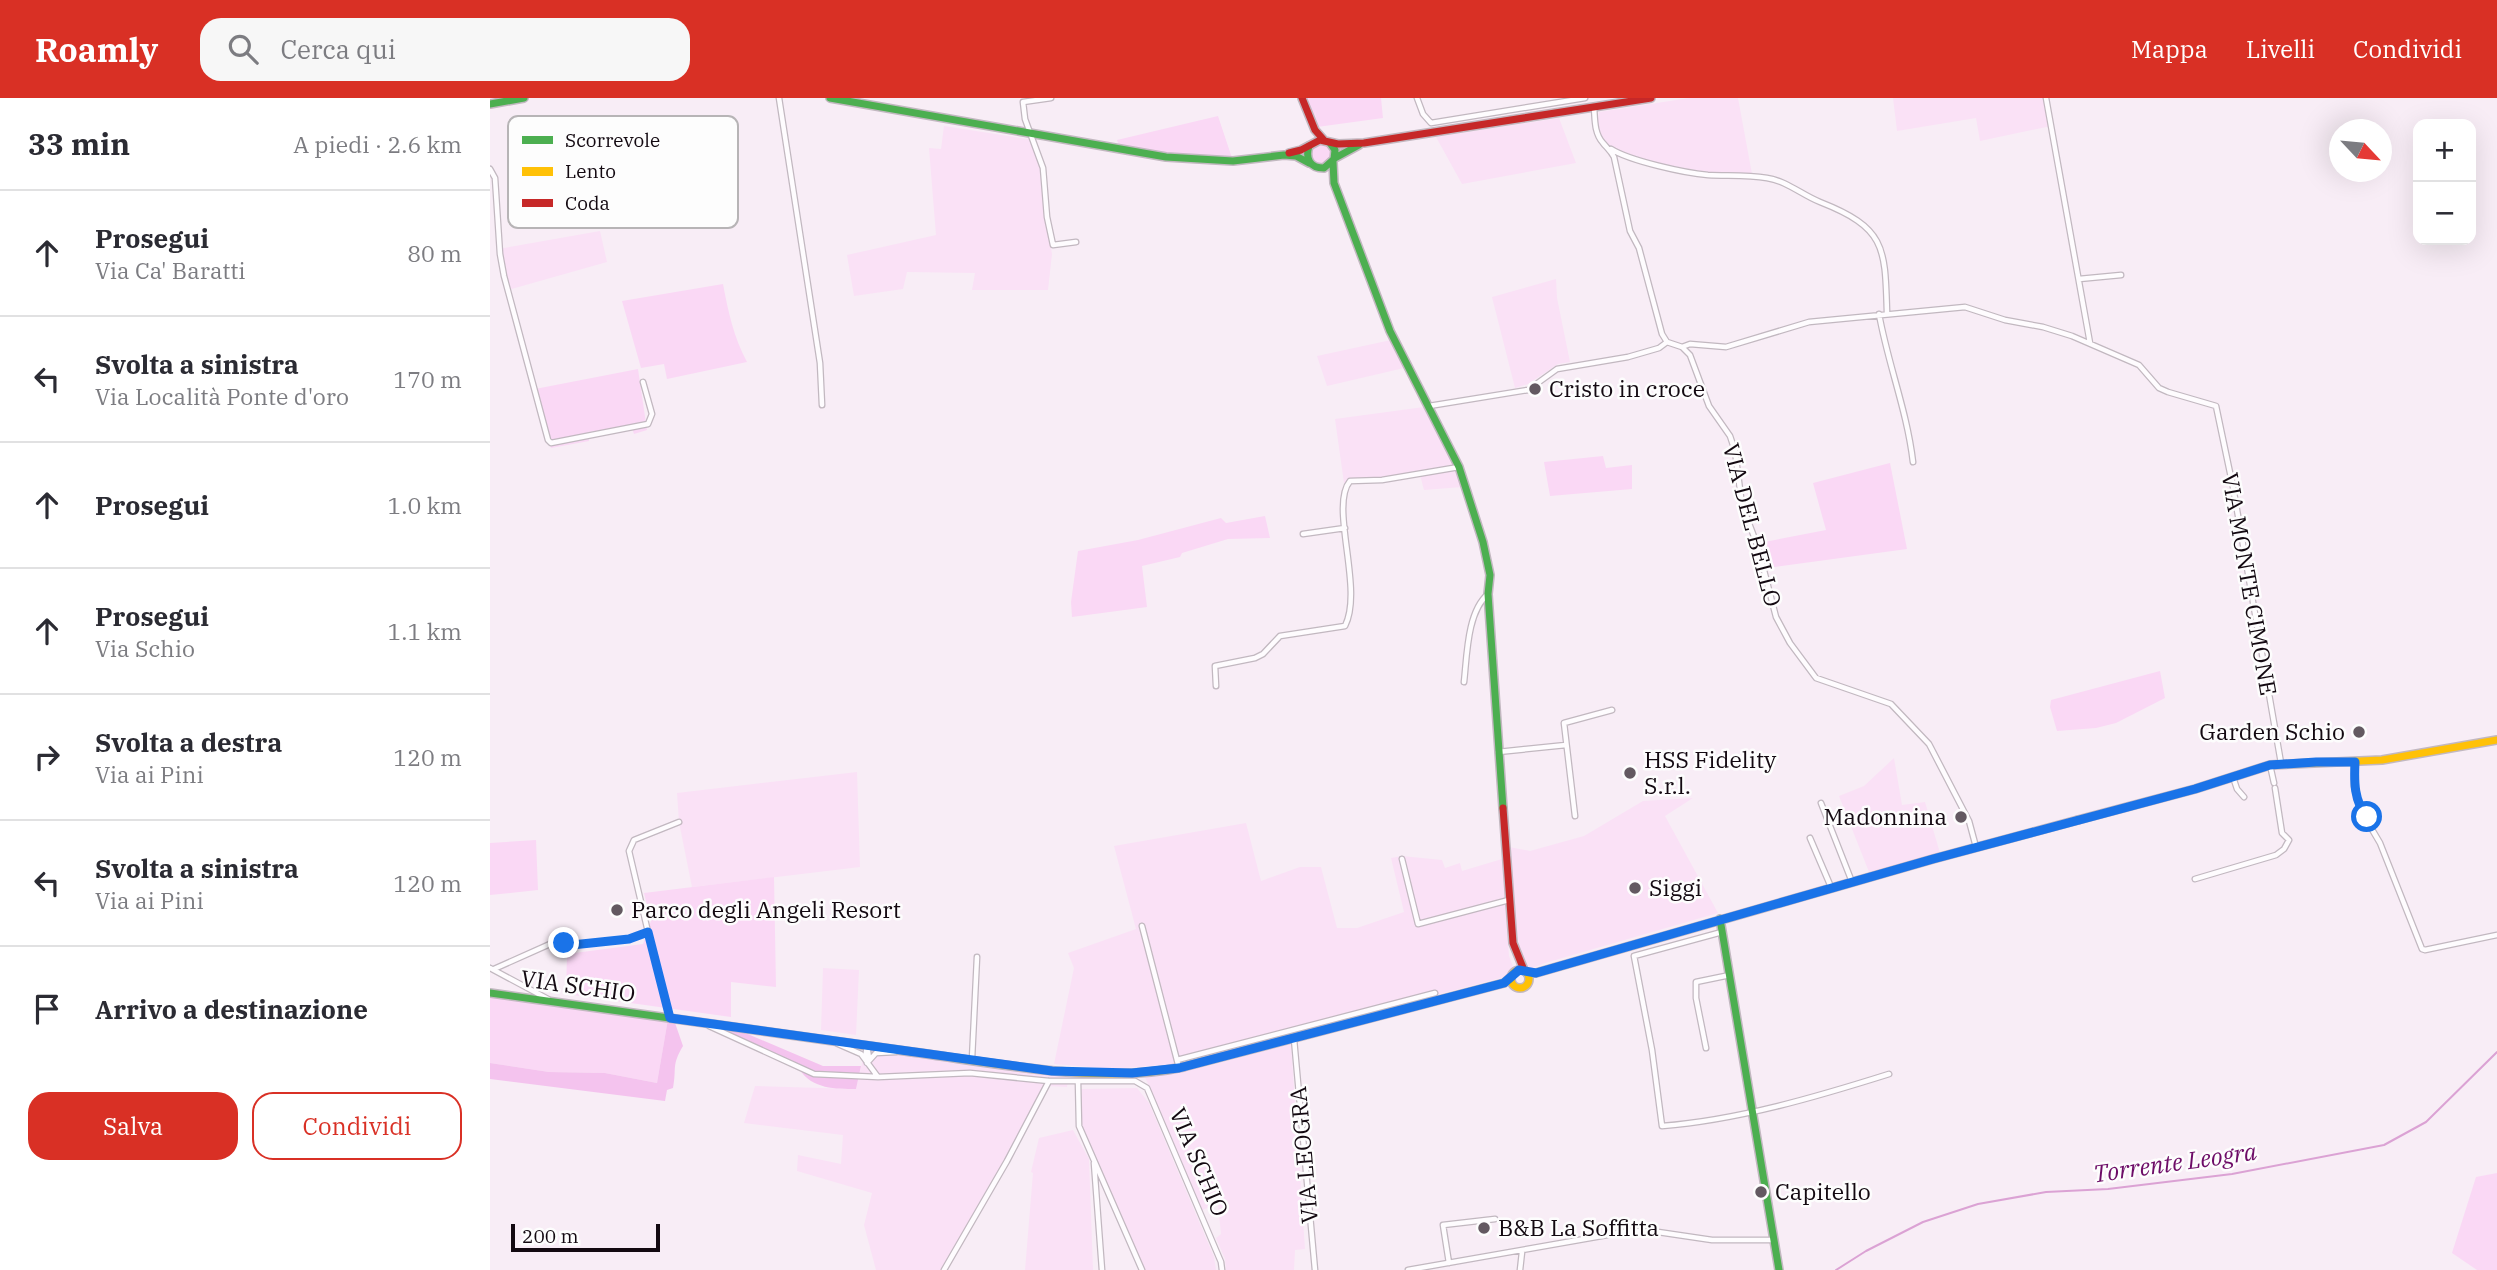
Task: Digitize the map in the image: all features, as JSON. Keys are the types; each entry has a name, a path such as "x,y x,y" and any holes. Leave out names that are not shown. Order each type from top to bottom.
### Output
{"main road":[{"path":"490,104 524,98"},
{"path":"830,98 1137,153 1195,160 1233,161 1296,156 1321,169 1334,183"},
{"path":"1302,98 1319,136 1335,150 1334,183 1390,331 1459,467 1483,542 1490,575 1488,594 1497,752 1509,900 1513,943 1520,976"},
{"path":"1284,155 1315,141 1364,143 1651,98"},
{"path":"1309,163 1306,154 1310,145 1311,121"},
{"path":"1321,169 1350,148 1364,143"},
{"name":"VIA SCHIO","path":"490,993 1052,1071 1132,1073 1294,1039 1504,983 1520,976 1720,919 2270,765 2382,760 2497,740"},
{"path":"1720,919 1779,1270"}],"street":[{"path":"779,98 820,363 822,405"},
{"path":"1017,98 1023,102 1051,98"},
{"path":"1417,98 1423,114 1431,123 1585,98"},
{"path":"1606,98 1614,104"},
{"path":"2046,98 2090,344"},
{"path":"1023,102 1029,134 1043,168 1047,217 1053,245 1076,242"},
{"path":"1594,107 1597,133 1604,144 1628,156 1698,173 1775,180 1852,215 1867,229 1882,250 1885,261 1887,313"},
{"path":"1609,148 1630,232 1642,260 1658,324 1667,342 1682,347 1690,344 1726,347 1809,322 1965,307 2013,322 2043,327 2090,344"},
{"path":"490,169 495,178 503,276 548,440 551,443 570,440 648,424 652,414 643,382"},
{"path":"2078,279 2121,275"},
{"path":"1880,314 1885,344 1909,432 1913,462"},
{"path":"1428,406 1528,390 1557,369 1628,357 1659,348 1667,342"},
{"name":"VIA MONTE CIMONE","path":"2090,344 2139,365 2159,388 2216,406 2281,763"},
{"name":"VIA DEL BELLO","path":"1682,347 1690,355 1709,407 1730,436 1735,452 1742,505 1758,547 1776,617 1790,643 1816,678 1892,704 1929,744 1969,821 1976,848"},
{"path":"1216,686 1215,666 1255,659 1280,636 1345,626 1351,609 1344,489 1350,481 1382,480 1459,467"},
{"path":"1303,534 1345,528"},
{"path":"1464,682 1471,626 1488,594"},
{"path":"1575,816 1566,745 1566,721 1612,710"},
{"path":"1497,752 1566,745"},
{"path":"2355,762 2354,786 2360,809 2380,843 2421,949 2497,935"},
{"path":"2195,879 2276,855 2290,840 2282,833 2270,765"},
{"path":"2233,776 2237,789 2244,797"},
{"path":"1821,803 1853,882"},
{"path":"670,1018 629,851 634,840 679,822"},
{"path":"1811,838 1832,888"},
{"path":"1402,859 1418,923 1509,900"},
{"path":"1142,926 1178,1064"},
{"path":"492,969 558,942 572,945 629,939 648,932"},
{"path":"1722,932 1634,956 1652,1050 1662,1126 1752,1111 1889,1074"},
{"path":"972,1060 976,957"},
{"path":"492,969 552,1002"},
{"path":"1706,1048 1696,998 1696,982 1731,975"},
{"name":"VIA SCHIO","path":"1178,1064 1434,993"},
{"name":"VIA SCHIO","path":"702,1022 814,1074 878,1077 970,1073 1049,1081 1135,1081 1147,1088 1221,1262 1222,1270"},
{"name":"VIA SCHIO","path":"813,1037 851,1048 861,1054 878,1077"},
{"name":"VIA LEOGRA","path":"1294,1039 1315,1270"},
{"path":"867,1045 867,1061"},
{"name":"VIA SCHIO","path":"867,1061 876,1053 910,1051"},
{"path":"944,1270 1007,1161 1049,1081"},
{"path":"1078,1081 1079,1126 1142,1270"},
{"path":"1093,1159 1102,1270"},
{"path":"1449,1263 1443,1225 1496,1219"},
{"path":"1408,1270 1630,1231 1712,1240 1772,1240"},
{"path":"1520,1270 1522,1252"}],"shaded area":[{"path":"1305,98 1381,98 1383,118 1317,127 1315,109 1316,126"},
{"path":"1689,98 1738,98 1752,174 1705,172 1653,162 1612,148 1601,136 1597,122 1599,112"},
{"path":"1893,98 2046,98 2051,126 1980,141 1976,118 1897,131"},
{"path":"1218,116 1232,158 1197,158 1119,146 1117,140"},
{"path":"1559,118 1576,163 1462,184 1436,137"},
{"path":"944,126 1034,140 1042,164 1046,221 1052,254 1048,290 972,290 975,273 907,272 903,289 854,296 847,255 936,235 929,148 941,149"},
{"path":"1320,143 1328,146 1331,154 1328,162 1320,165 1312,162 1309,154 1312,146"},
{"path":"600,231 607,262 508,290 498,249"},
{"path":"1556,279 1557,298 1570,362 1558,364 1528,384 1515,388 1492,297"},
{"path":"723,284 732,324 747,362 667,379 664,364 641,368 622,301"},
{"path":"1391,340 1404,368 1327,386 1317,356"},
{"path":"638,369 647,430 634,434 632,428 588,432 589,441 551,448 535,389"},
{"path":"1424,407 1447,445 1462,487 1424,490 1420,475 1344,483 1335,419"},
{"path":"1603,456 1606,468 1632,465 1632,489 1550,496 1544,462"},
{"path":"1890,463 1907,549 1767,568 1759,543 1826,530 1813,483"},
{"path":"1265,516 1270,538 1228,539 1182,553 1180,557 1142,566 1147,607 1072,617 1071,602 1078,551 1138,540 1221,518 1226,523"},
{"path":"2160,671 2165,698 2116,723 2096,728 2057,731 2050,707 2051,700"},
{"path":"1894,758 1902,805 1925,802 1940,853 1869,872 1839,796 1864,786"},
{"path":"857,772 860,867 692,887 679,822 677,793"},
{"path":"1693,798 1665,816 1718,913 1545,963 1523,972 1513,905 1509,847 1530,851 1584,836 1643,801"},
{"path":"1246,823 1261,881 1300,867 1321,867 1337,928 1357,928 1404,912 1391,858 1402,856 1442,860 1445,868 1460,863 1462,871 1502,859 1509,956 1516,974 1173,1064 1113,1069 1054,1064 1074,968 1068,953 1136,929 1114,846"},
{"path":"536,840 538,890 490,895 490,843"},
{"path":"774,877 776,987 731,982 731,1017 566,994 567,954 643,944 651,921 644,893"},
{"path":"823,968 859,970 856,1035 821,1030"},
{"path":"490,995 668,1019 657,1083 605,1073 549,1072 490,1063"},
{"path":"668,1019 674,1020 683,1046 676,1063 673,1088 667,1090 665,1101 490,1079 490,1063 549,1072 605,1073 657,1083"},
{"path":"698,1023 736,1029 823,1066 861,1066 856,1089 818,1084 800,1070"},
{"path":"1291,1044 1305,1249 1295,1250 1294,1270 1226,1270 1225,1259 1216,1238 1221,1234 1218,1204 1202,1210 1145,1077 1208,1066"},
{"path":"866,1046 1069,1076 1067,1087 1049,1086 1009,1162 1005,1162 941,1270 876,1270 864,1225 872,1193 797,1171 798,1155 841,1164 843,1135 744,1123 755,1086 856,1089"},
{"path":"1137,1088 1149,1103 1214,1257 1216,1270 1145,1270 1083,1130 1080,1109 1082,1089"},
{"path":"1073,1130 1089,1159 1093,1270 1025,1270 1031,1172 1039,1138"},
{"path":"2497,1173 2497,1270 2477,1270 2452,1253 2476,1177"}],"waterway":[{"name":"Torrente Leogra","path":"1836,1270 1866,1251 1923,1222 1978,1204 2046,1192 2108,1189 2232,1174 2384,1145 2426,1122 2497,1052"}],"traffic: fast":[{"path":"490,104 524,98"},
{"path":"830,98 1166,157 1233,161 1284,155 1296,156 1309,163"},
{"path":"1309,146 1310,162 1324,168 1334,159 1335,150 1330,143"},
{"path":"1335,158 1359,145"},
{"path":"1333,162 1334,183 1390,331 1459,467 1483,542 1490,575 1488,594 1503,808"},
{"path":"1527,973 1536,973 2078,820"},
{"path":"1720,919 1779,1270"},
{"path":"1183,1067 1504,983 1511,977"},
{"path":"490,993 912,1052"}],"traffic: slow":[{"path":"2078,820 2195,789 2270,765 2382,760 2497,740"},
{"path":"1516,970 1524,970 1529,979 1527,986 1516,988 1511,983 1511,975 1516,970"},
{"path":"912,1052 1083,1073 1151,1072 1183,1067"}],"traffic: jam":[{"path":"1302,98 1315,130 1323,139"},
{"path":"1289,153 1320,140 1338,144 1364,143 1651,98"},
{"path":"1503,808 1513,943 1524,970"}],"place":[{"name":"Cristo in croce","path":"1535,389"},
{"name":"Garden Schio","path":"2359,732"},
{"name":"HSS Fidelity S.r.l.","path":"1630,773"},
{"name":"Madonnina","path":"1961,817"},
{"name":"Siggi","path":"1635,888"},
{"name":"Parco degli Angeli Resort","path":"617,910"},
{"name":"Capitello","path":"1761,1192"},
{"name":"B&B La Soffitta","path":"1484,1228"}],"route":[{"path":"564,943 572,945 629,939 648,932 670,1018 1052,1071 1132,1073 1179,1068 1504,983 1519,970 1536,973 1933,859 2195,789 2270,765 2355,762 2354,786 2360,809 2367,817"}]}
